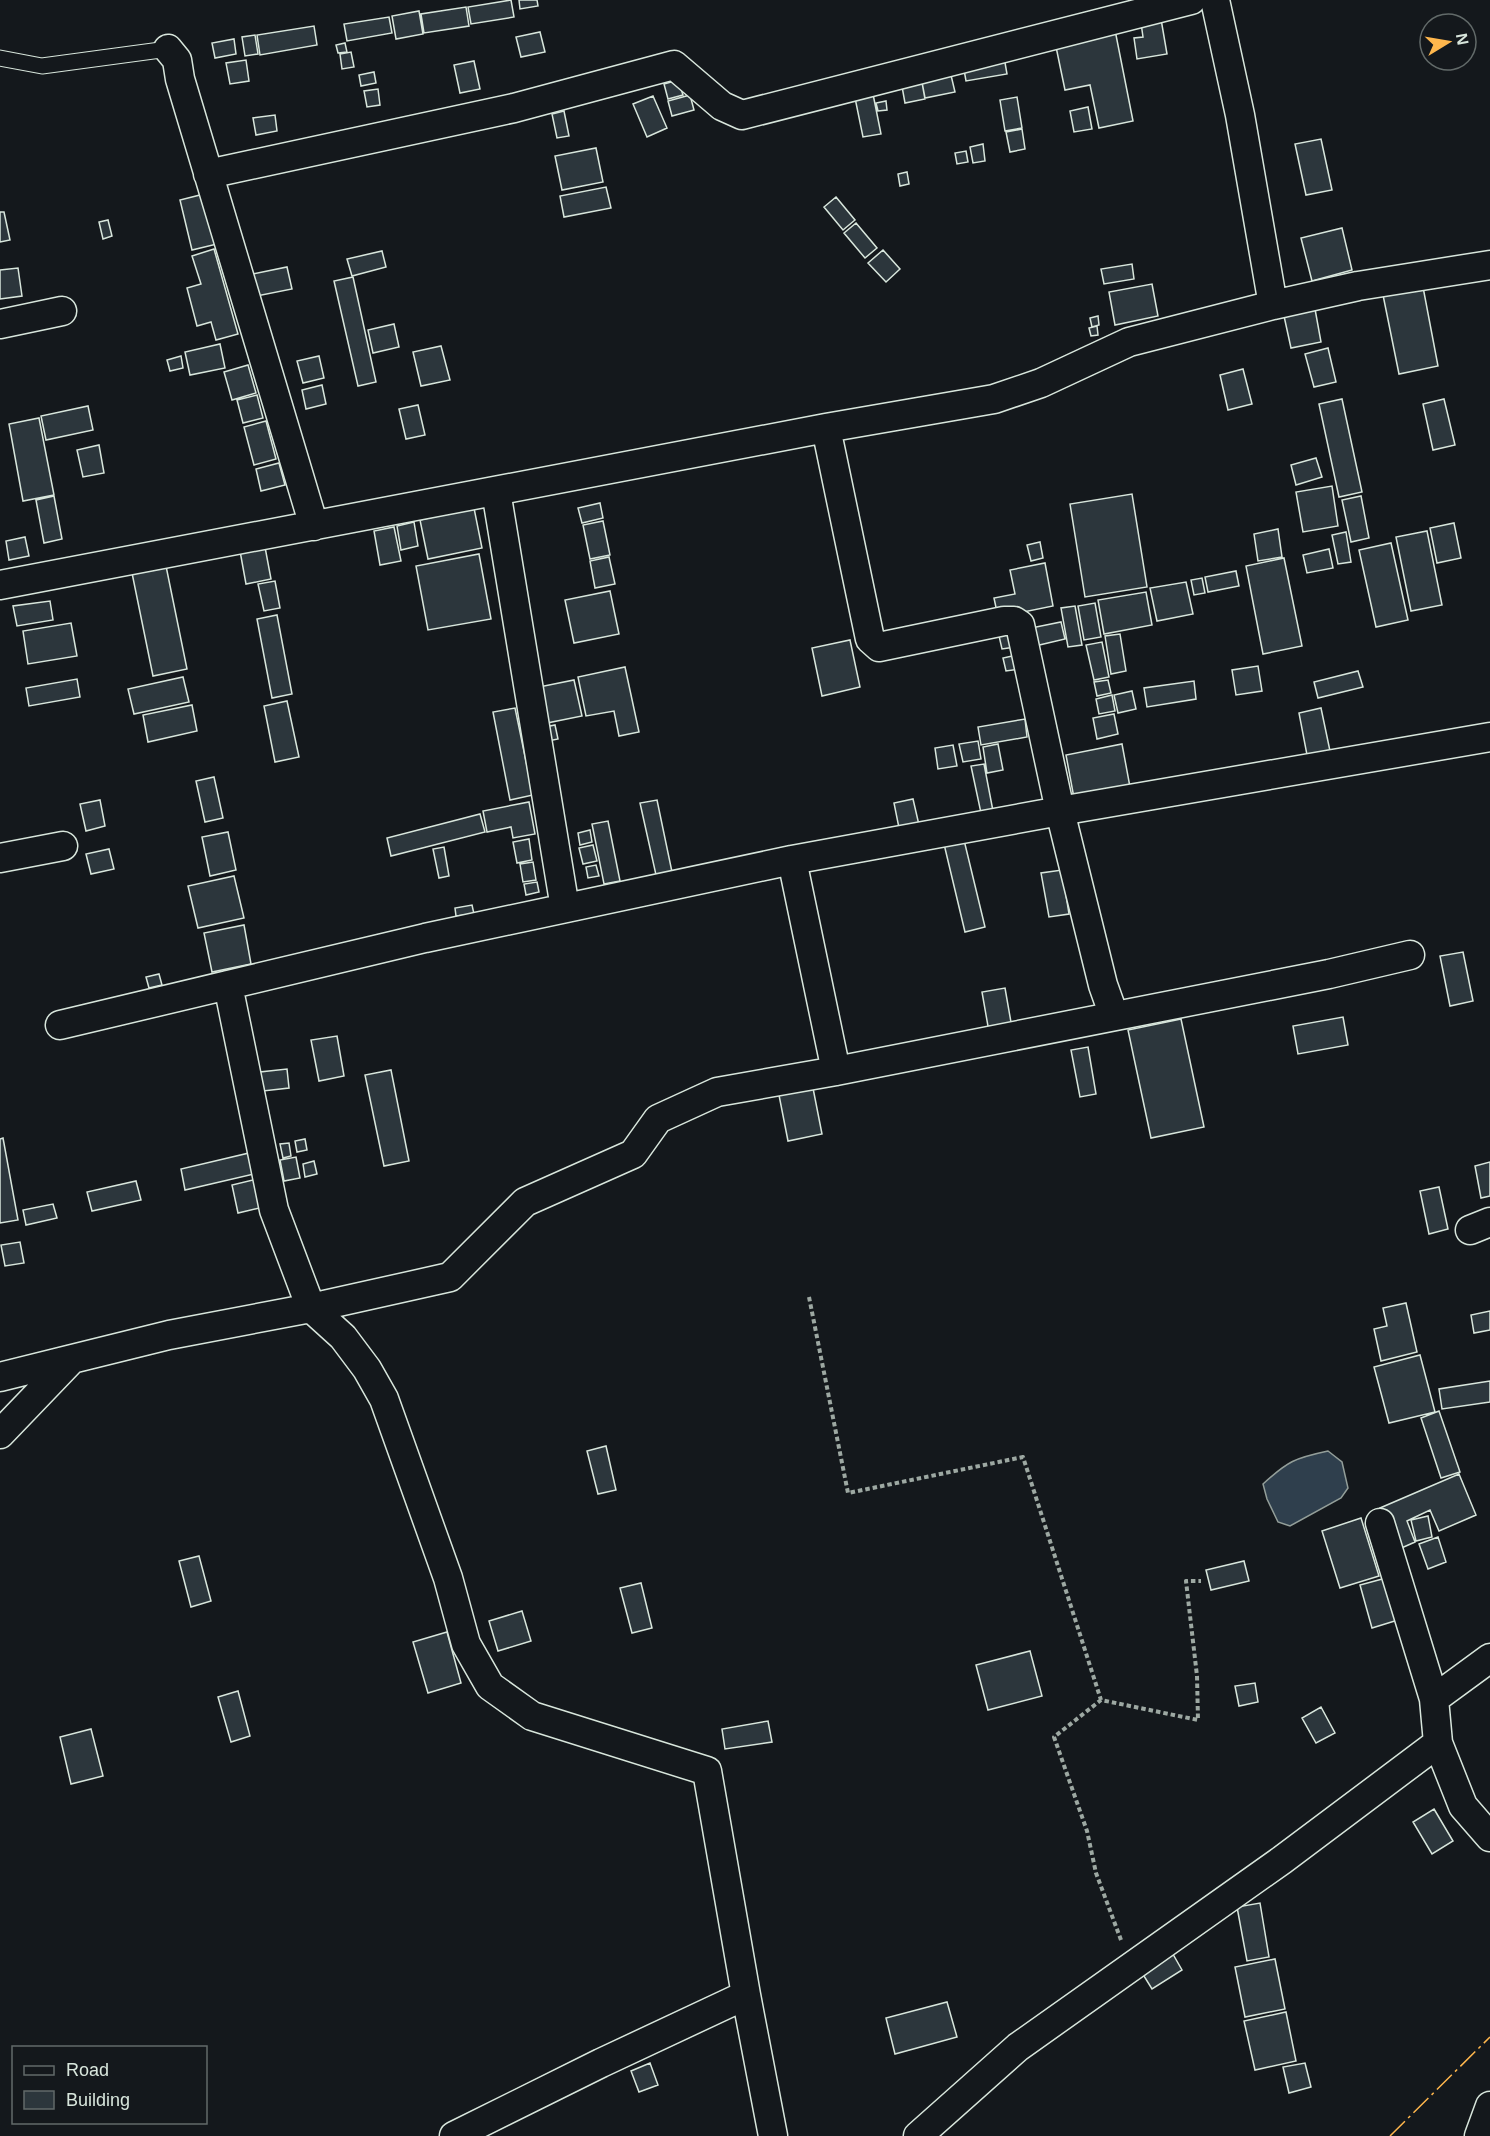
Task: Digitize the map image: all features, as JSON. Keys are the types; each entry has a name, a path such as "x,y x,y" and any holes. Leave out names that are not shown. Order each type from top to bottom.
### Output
{"street":[{"path":"208,174 514,108 674,65 722,106 742,116 1191,0"},
{"path":"1215,0 1240,116 1273,305"},
{"path":"168,49 177,60 180,79 314,526"},
{"path":"0,585 826,428 994,399 1041,383 1129,342 1358,286 1490,265"},
{"path":"0,324 62,311"},
{"path":"826,428 870,639 879,647 1004,621 1014,621 1020,625 1060,811 1103,985 1114,1016"},
{"path":"496,491 565,908"},
{"path":"60,1025 425,938 792,860 1490,737"},
{"path":"0,858 63,846"},
{"path":"792,860 836,1071"},
{"path":"0,1377 169,1335 311,1308 450,1277 525,1202 633,1154 658,1119 717,1092 836,1071 1329,974 1410,954"},
{"path":"228,985 274,1210 311,1308 343,1337 367,1369 384,1400 448,1578 466,1644 490,1686 532,1716 707,1771 773,2136"},
{"path":"0,1434 72,1359"},
{"path":"1380,1523 1434,1699 1438,1743 1463,1806 1490,1837"},
{"path":"1434,1699 1490,1658"},
{"path":"918,2136 1018,2047 1282,1860 1438,1743"},
{"path":"454,2136 601,2063 746,1995"}],"lane":[{"path":"0,58 42,66 168,49"}],"path":[{"path":"809,1297 848,1493 1023,1457 1101,1700"},
{"path":"1131,1967 1096,1873 1087,1831 1054,1737 1101,1700 1198,1720 1197,1676 1186,1581 1201,1581"}],"water":[{"path":"1328,1451 1342,1462 1348,1488 1341,1498 1290,1526 1278,1522 1263,1484 1292,1462"}],"building":[{"path":"511,0 514,17 471,24 468,7"},
{"path":"519,0 537,0 538,6 520,9"},
{"path":"466,7 469,26 424,33 421,14"},
{"path":"419,11 423,34 396,39 392,16"},
{"path":"389,17 392,33 347,41 344,24"},
{"path":"1161,19 1167,54 1137,59 1134,38 1143,37 1141,23"},
{"path":"314,26 317,45 260,55 257,35"},
{"path":"1115,30 1133,121 1099,128 1090,85 1065,90 1055,42"},
{"path":"540,32 545,52 521,57 516,37"},
{"path":"255,35 258,54 245,56 242,37"},
{"path":"234,39 236,54 215,58 212,43"},
{"path":"345,43 347,52 338,53 336,45"},
{"path":"351,52 354,67 342,69 340,54"},
{"path":"1004,57 1007,74 966,81 963,64"},
{"path":"246,60 249,81 230,84 226,63"},
{"path":"474,61 480,89 460,93 454,65"},
{"path":"950,71 955,92 925,98 921,77"},
{"path":"374,72 376,83 361,86 359,75"},
{"path":"921,77 925,99 905,103 901,81"},
{"path":"678,80 683,95 668,99 664,84"},
{"path":"378,89 380,105 367,107 364,91"},
{"path":"872,89 881,134 863,137 854,93"},
{"path":"690,95 694,110 672,116 668,101"},
{"path":"653,96 667,128 647,137 633,104"},
{"path":"1017,97 1022,128 1005,131 1000,100"},
{"path":"886,101 887,110 878,111 876,103"},
{"path":"1088,107 1092,129 1074,132 1070,111"},
{"path":"564,111 569,136 557,138 552,114"},
{"path":"275,115 277,131 256,135 253,118"},
{"path":"1022,129 1025,149 1010,152 1006,132"},
{"path":"1321,139 1332,190 1306,195 1295,144"},
{"path":"983,144 985,161 973,163 970,147"},
{"path":"596,148 603,182 562,190 555,156"},
{"path":"966,151 968,162 957,164 955,153"},
{"path":"907,172 909,184 900,186 898,174"},
{"path":"606,187 611,208 564,217 560,196"},
{"path":"204,194 217,244 192,250 180,200"},
{"path":"836,197 855,220 843,230 824,207"},
{"path":"0,212 4,212 10,240 0,242"},
{"path":"108,220 112,236 103,239 99,222"},
{"path":"856,223 877,248 865,258 844,233"},
{"path":"1342,228 1352,270 1312,281 1301,238"},
{"path":"214,249 238,334 216,340 211,322 197,326 187,288 201,284 192,256"},
{"path":"883,250 900,269 886,282 868,263"},
{"path":"382,251 386,267 352,276 347,259"},
{"path":"1132,264 1134,279 1104,284 1101,269"},
{"path":"287,267 292,289 252,297 248,275"},
{"path":"18,268 22,296 0,299 0,270"},
{"path":"353,277 376,382 358,386 334,281"},
{"path":"1152,284 1158,316 1115,325 1109,292"},
{"path":"1423,287 1438,366 1399,374 1383,295"},
{"path":"1315,309 1321,342 1291,348 1284,316"},
{"path":"1098,316 1099,325 1092,327 1090,318"},
{"path":"394,324 399,347 373,353 368,330"},
{"path":"1097,326 1098,335 1091,336 1089,328"},
{"path":"220,344 225,368 190,375 185,352"},
{"path":"441,346 450,380 421,386 413,352"},
{"path":"1328,348 1336,382 1314,387 1305,354"},
{"path":"181,356 183,368 170,371 167,360"},
{"path":"319,356 324,378 303,383 297,361"},
{"path":"248,365 256,393 232,400 224,372"},
{"path":"1243,369 1252,404 1228,410 1220,375"},
{"path":"322,385 326,404 306,409 302,390"},
{"path":"257,395 263,418 243,423 237,400"},
{"path":"1342,399 1362,492 1339,497 1319,404"},
{"path":"1444,399 1455,445 1433,450 1423,404"},
{"path":"418,405 425,435 406,439 399,409"},
{"path":"88,406 93,430 46,440 41,416"},
{"path":"39,418 54,495 23,501 9,424"},
{"path":"266,421 276,459 254,465 244,427"},
{"path":"99,445 104,473 83,477 77,450"},
{"path":"1316,458 1322,477 1296,485 1291,465"},
{"path":"279,463 285,485 261,491 256,469"},
{"path":"1332,486 1338,526 1303,532 1296,492"},
{"path":"1132,494 1147,587 1085,597 1070,504"},
{"path":"54,496 62,539 44,543 36,500"},
{"path":"1361,496 1369,538 1351,542 1342,500"},
{"path":"600,503 603,518 582,523 578,508"},
{"path":"474,508 482,548 428,559 420,520"},
{"path":"603,521 610,555 590,559 583,525"},
{"path":"414,522 418,546 401,550 397,526"},
{"path":"1454,523 1461,558 1437,563 1430,528"},
{"path":"394,527 401,561 380,565 374,531"},
{"path":"1278,529 1282,557 1258,561 1254,534"},
{"path":"1427,531 1442,605 1411,611 1396,537"},
{"path":"1346,532 1351,562 1338,564 1332,535"},
{"path":"25,537 29,556 9,560 6,541"},
{"path":"1040,542 1043,558 1031,561 1027,545"},
{"path":"1391,543 1408,620 1376,627 1359,550"},
{"path":"265,547 271,579 246,584 240,551"},
{"path":"1329,549 1333,568 1307,573 1303,555"},
{"path":"479,554 491,619 428,630 416,566"},
{"path":"609,557 615,584 595,588 590,561"},
{"path":"1284,558 1302,646 1263,654 1246,566"},
{"path":"1045,563 1053,606 998,617 994,598 1015,594 1010,570"},
{"path":"166,566 187,669 153,676 132,573"},
{"path":"1236,571 1239,586 1208,592 1205,577"},
{"path":"1202,578 1205,593 1194,595 1191,580"},
{"path":"275,581 280,608 264,611 258,584"},
{"path":"1186,582 1193,614 1157,621 1150,588"},
{"path":"610,591 619,634 574,643 565,600"},
{"path":"1146,592 1152,625 1104,634 1098,600"},
{"path":"50,601 53,620 17,626 13,606"},
{"path":"1095,603 1101,637 1084,640 1078,606"},
{"path":"1075,606 1082,645 1068,647 1061,608"},
{"path":"277,615 292,694 272,698 257,619"},
{"path":"1061,622 1065,639 1035,646 1031,628"},
{"path":"71,623 77,656 28,664 23,631"},
{"path":"1013,634 1015,647 1002,649 999,636"},
{"path":"1120,634 1126,671 1111,674 1105,636"},
{"path":"850,640 860,687 822,696 812,648"},
{"path":"1102,642 1109,677 1094,680 1086,645"},
{"path":"1017,655 1019,669 1006,671 1003,658"},
{"path":"1258,666 1262,691 1236,695 1232,670"},
{"path":"625,667 639,732 619,736 614,711 586,716 578,677"},
{"path":"1358,671 1363,687 1318,698 1314,682"},
{"path":"183,677 189,702 134,714 128,689"},
{"path":"77,679 80,697 29,706 26,688"},
{"path":"574,680 582,716 542,724 534,688"},
{"path":"1108,680 1111,693 1097,696 1094,682"},
{"path":"1194,681 1196,699 1147,707 1144,688"},
{"path":"1132,691 1136,709 1118,713 1114,695"},
{"path":"1112,695 1115,711 1099,714 1096,699"},
{"path":"287,701 299,757 275,762 264,706"},
{"path":"192,705 197,731 148,742 143,715"},
{"path":"515,708 533,795 510,800 493,712"},
{"path":"1321,708 1330,751 1307,755 1299,713"},
{"path":"1114,714 1118,734 1097,739 1093,718"},
{"path":"1025,719 1027,737 981,745 978,727"},
{"path":"555,725 558,739 543,742 540,728"},
{"path":"978,741 981,759 963,762 959,744"},
{"path":"998,744 1003,770 987,773 983,747"},
{"path":"1122,744 1130,787 1074,798 1066,755"},
{"path":"953,745 957,766 938,769 935,748"},
{"path":"984,764 993,811 981,813 971,766"},
{"path":"214,777 223,818 205,822 196,781"},
{"path":"913,799 919,825 899,828 894,803"},
{"path":"100,800 105,826 86,831 80,804"},
{"path":"657,800 672,872 656,875 640,803"},
{"path":"529,802 535,834 513,838 511,827 487,832 483,811"},
{"path":"480,814 485,832 391,856 387,838"},
{"path":"608,821 620,881 604,884 592,824"},
{"path":"590,830 592,842 580,845 578,833"},
{"path":"228,832 236,870 210,876 202,837"},
{"path":"529,839 532,860 517,863 513,842"},
{"path":"964,840 985,927 965,932 944,844"},
{"path":"593,845 597,861 583,864 579,848"},
{"path":"444,847 449,876 439,878 433,849"},
{"path":"109,849 114,869 91,874 86,854"},
{"path":"533,862 536,880 523,882 520,864"},
{"path":"596,865 599,876 588,878 586,867"},
{"path":"1062,870 1069,914 1049,917 1041,873"},
{"path":"234,876 244,918 198,928 188,886"},
{"path":"537,882 539,892 526,895 524,884"},
{"path":"472,905 474,914 456,916 455,908"},
{"path":"244,925 251,964 212,972 204,933"},
{"path":"1463,952 1473,1001 1450,1006 1440,956"},
{"path":"159,974 162,985 149,988 146,977"},
{"path":"1005,988 1012,1028 989,1032 982,992"},
{"path":"1343,1017 1348,1045 1298,1054 1293,1026"},
{"path":"1181,1019 1204,1127 1151,1138 1128,1030"},
{"path":"337,1036 344,1076 319,1081 311,1040"},
{"path":"1088,1047 1096,1094 1080,1097 1071,1050"},
{"path":"287,1069 289,1088 263,1091 260,1072"},
{"path":"391,1070 409,1161 384,1166 365,1075"},
{"path":"812,1083 822,1134 788,1141 778,1090"},
{"path":"3,1138 18,1220 0,1223 0,1139"},
{"path":"305,1139 307,1150 297,1152 295,1141"},
{"path":"289,1143 291,1156 283,1158 280,1144"},
{"path":"249,1153 254,1174 185,1190 181,1169"},
{"path":"296,1157 300,1178 284,1181 280,1160"},
{"path":"314,1161 317,1174 305,1177 303,1164"},
{"path":"1490,1162 1490,1196 1481,1198 1475,1166"},
{"path":"257,1179 264,1207 238,1213 232,1185"},
{"path":"136,1181 141,1200 92,1211 87,1192"},
{"path":"1439,1187 1448,1229 1429,1234 1420,1191"},
{"path":"53,1204 57,1218 26,1225 23,1210"},
{"path":"20,1242 24,1263 5,1266 1,1245"},
{"path":"1406,1303 1417,1352 1381,1361 1374,1329 1387,1326 1383,1308"},
{"path":"1490,1311 1490,1330 1474,1333 1471,1315"},
{"path":"1420,1355 1435,1412 1389,1423 1374,1367"},
{"path":"1490,1381 1490,1402 1442,1409 1439,1389"},
{"path":"1439,1411 1460,1472 1441,1478 1421,1418"},
{"path":"606,1446 616,1490 598,1494 587,1451"},
{"path":"1459,1474 1476,1515 1439,1531 1430,1510 1407,1521 1415,1542 1397,1550 1380,1508"},
{"path":"1428,1516 1432,1537 1416,1541 1411,1520"},
{"path":"1361,1518 1379,1576 1340,1588 1322,1531"},
{"path":"1438,1537 1446,1562 1428,1569 1419,1544"},
{"path":"199,1556 211,1601 191,1607 179,1561"},
{"path":"1244,1561 1249,1581 1211,1590 1206,1570"},
{"path":"1386,1578 1398,1620 1372,1628 1360,1585"},
{"path":"641,1583 652,1628 632,1633 620,1588"},
{"path":"522,1611 531,1641 498,1651 489,1621"},
{"path":"447,1632 461,1683 428,1693 413,1642"},
{"path":"1030,1651 1042,1696 988,1710 976,1665"},
{"path":"1255,1683 1258,1702 1239,1706 1235,1686"},
{"path":"238,1691 250,1736 231,1742 218,1697"},
{"path":"1321,1707 1335,1733 1316,1743 1302,1718"},
{"path":"768,1721 772,1742 725,1749 722,1729"},
{"path":"91,1729 103,1776 71,1784 60,1737"},
{"path":"1434,1809 1453,1841 1432,1854 1413,1822"},
{"path":"1260,1903 1269,1957 1247,1961 1237,1907"},
{"path":"1170,1949 1182,1970 1152,1989 1139,1968"},
{"path":"1275,1959 1285,2009 1245,2017 1235,1967"},
{"path":"947,2002 957,2037 895,2054 886,2018"},
{"path":"1286,2012 1296,2061 1255,2070 1244,2021"},
{"path":"650,2063 658,2085 639,2092 631,2071"},
{"path":"1305,2063 1311,2087 1289,2093 1283,2067"}],"power":[{"path":"1390,2136 1490,2037"}]}
